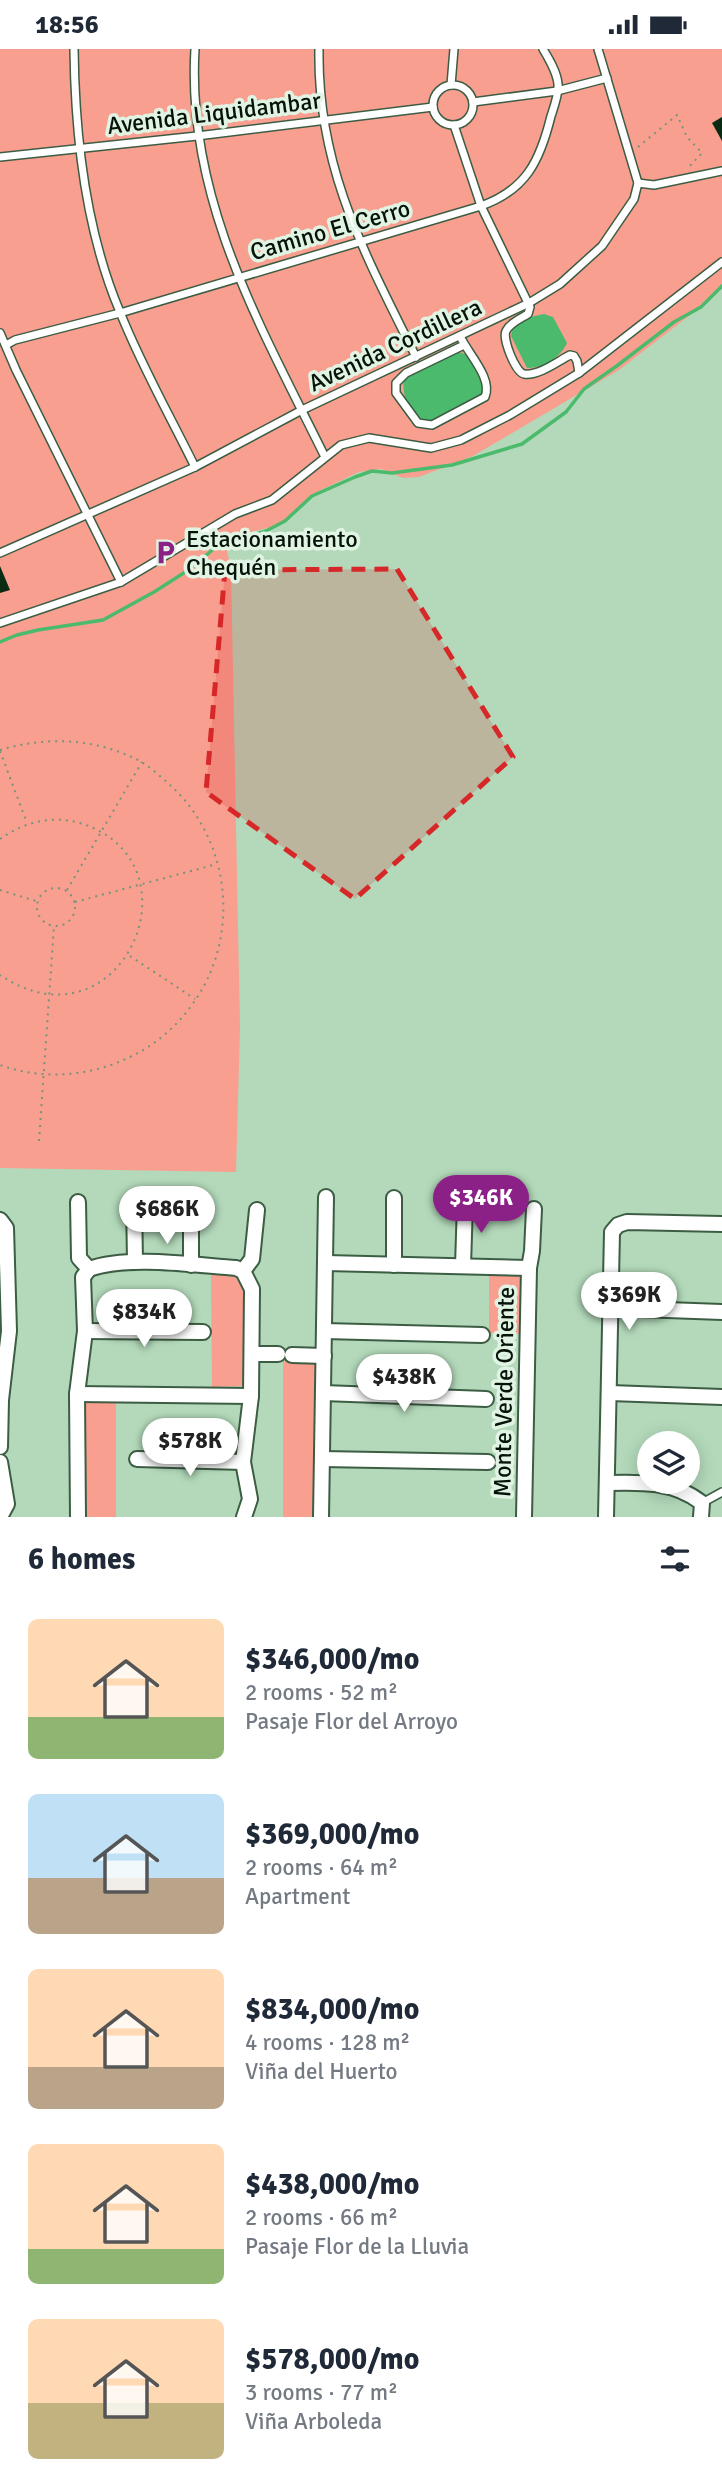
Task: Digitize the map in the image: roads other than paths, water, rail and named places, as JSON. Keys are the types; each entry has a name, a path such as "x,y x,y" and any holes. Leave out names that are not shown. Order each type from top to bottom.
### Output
{"street":[{"path":"321,1517 327,1197"},
{"path":"191,1198 191,1265"},
{"path":"394,1198 394,1265"},
{"path":"134,1199 135,1262"},
{"path":"78,1202 79,1258 89,1269"},
{"path":"463,1266 465,1203"},
{"name":"Monte Verde Oriente","path":"524,1517 529,1268 533,1251 534,1209"},
{"path":"243,1271 252,1259 257,1210"},
{"path":"0,1220 6,1227 9,1331 0,1400 0,1447"},
{"path":"606,1517 612,1308 611,1237 618,1225 627,1222 722,1224"},
{"path":"78,1517 78,1394 85,1331 83,1277 89,1269 104,1263 135,1262 236,1268 243,1271 252,1289 251,1396 243,1462 250,1499 244,1517"},
{"path":"326,1263 529,1268"},
{"path":"612,1308 722,1312"},
{"path":"85,1331 203,1332"},
{"path":"324,1331 482,1335"},
{"path":"252,1354 324,1356"},
{"path":"323,1393 486,1399"},
{"path":"610,1393 722,1397"},
{"path":"78,1394 251,1396"},
{"path":"137,1459 243,1462"},
{"path":"322,1459 488,1462"},
{"path":"0,1462 7,1504 1,1517"},
{"path":"608,1483 636,1482 670,1486 693,1496 701,1510"}],"lane":[{"path":"74,49 89,216 120,313 195,467"},
{"path":"194,49 197,136 210,198 238,278 325,457"},
{"path":"319,49 322,120 335,177 359,242 416,357"},
{"path":"451,85 454,49"},
{"path":"543,49 555,72 558,91"},
{"path":"598,49 638,183 654,185 722,171"},
{"path":"473,102 558,91 607,78"},
{"path":"454,125 468,118 473,102 465,89 451,85 439,91 433,107 439,118 454,125 481,206 529,303 530,311 506,330 505,339 518,370 524,374 532,373 570,355 578,361 579,373"},
{"name":"Camino El Cerro","path":"6,345 36,334 120,313 481,206 513,190 530,171 542,146 558,91"},
{"name":"Avenida Liquidambar","path":"0,156 197,136 433,107"},
{"name":"Avenida Cordillera","path":"0,553 195,467 302,410 529,303 560,284 602,247 634,199 638,183"},
{"path":"0,623 121,582 235,514 272,500 341,445 362,438 377,438 431,448 452,444 510,415 579,373 722,262"},
{"path":"0,333 86,515 121,582"},
{"path":"460,336 485,380 488,389 485,397 432,425 418,423 396,393 396,383 406,373 464,345"},
{"path":"701,1510 722,1492"}],"waterway":[{"path":"0,642 38,630 103,620 190,569 217,546 266,531 285,521 312,496 355,477 372,471 392,473 452,465 522,444 566,412 584,389 674,322 701,307 722,286"}],"place":[{"name":"Estacionamiento Chequén","path":"166,553"}]}
